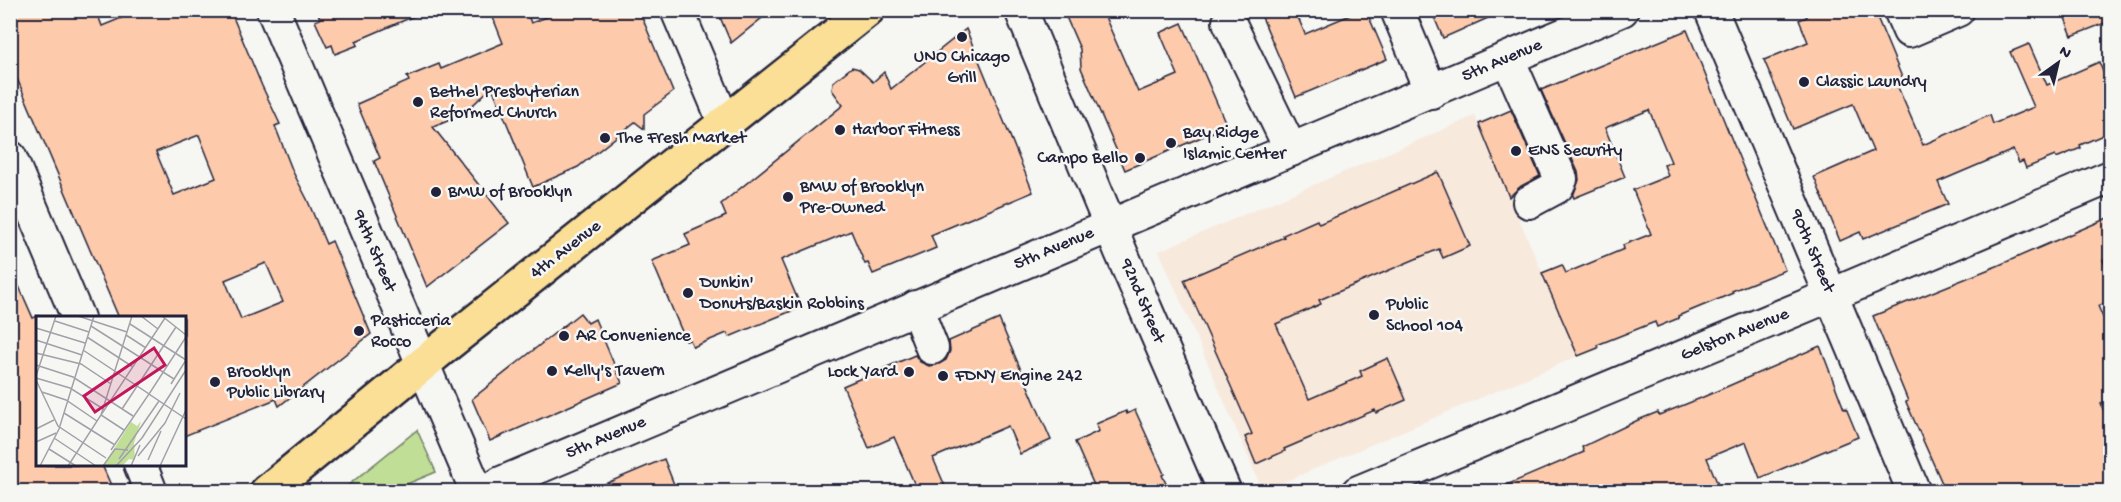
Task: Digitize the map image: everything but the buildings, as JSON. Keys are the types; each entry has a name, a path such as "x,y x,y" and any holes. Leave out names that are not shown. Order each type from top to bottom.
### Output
{"main road":[{"name":"4th Avenue","path":"267,492 867,10"}],"street":[{"name":"94th Street","path":"273,10 477,492"},
{"path":"678,10 725,124"},
{"name":"92nd Street","path":"1021,10 1110,226 1225,492"},
{"path":"1396,10 1431,92"},
{"name":"5th Avenue","path":"488,492 501,483 1622,10"},
{"name":"90th Street","path":"1711,10 1914,492"},
{"path":"1900,10 1909,31 1958,10"},
{"path":"1229,22 1291,150"},
{"path":"1508,59 1561,180 1557,188 1529,202"},
{"path":"10,157 77,316"},
{"name":"Gelston Avenue","path":"1358,492 2110,177"},
{"path":"916,307 932,348"},
{"path":"140,466 151,492"}],"shaded area":[{"name":"Public School 104","path":"1475,116 1578,356 1263,491 1159,251"}],"green space":[{"path":"417,430 436,472 390,491 341,491"}],"place":[{"name":"UNO Chicago Grill","path":"962,37"},
{"name":"Classic Laundry","path":"1804,82"},
{"name":"Bethel Presbyterian Reformed Church","path":"418,102"},
{"name":"Harbor Fitness","path":"840,130"},
{"name":"The Fresh Market","path":"605,138"},
{"name":"Bay Ridge Islamic Center","path":"1171,143"},
{"name":"ENS Security","path":"1516,151"},
{"name":"Campo Bello","path":"1140,158"},
{"name":"BMW of Brooklyn","path":"436,192"},
{"name":"BMW of Brooklyn Pre-Owned","path":"788,197"},
{"name":"Dunkin' Donuts/Baskin Robbins","path":"688,293"},
{"name":"Public School 104","path":"1374,315"},
{"name":"Pasticceria Rocco","path":"359,331"},
{"name":"AR Convenience","path":"564,336"},
{"name":"Kelly's Tavern","path":"552,371"},
{"name":"Lock Yard","path":"909,372"},
{"name":"FDNY Engine 242","path":"943,376"},
{"name":"Brooklyn Public Library","path":"215,382"}]}
